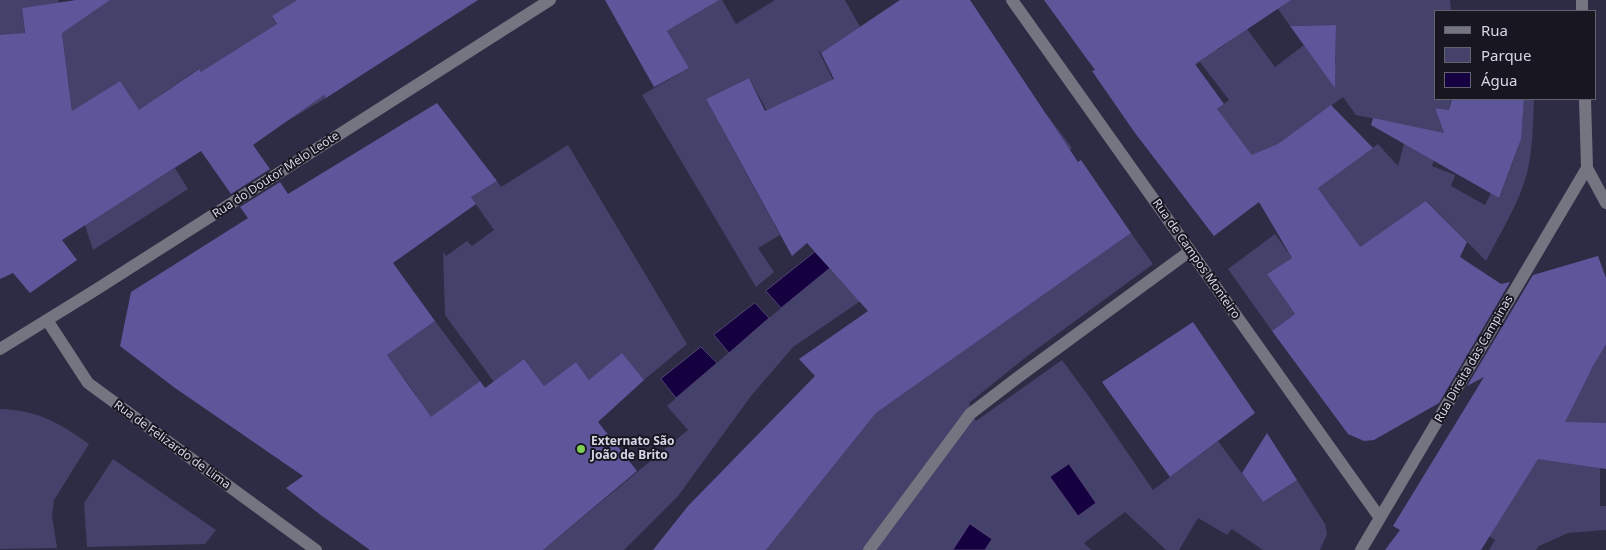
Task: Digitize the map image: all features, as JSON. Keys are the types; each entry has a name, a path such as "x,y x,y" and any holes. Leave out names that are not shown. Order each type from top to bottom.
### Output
{"street":[{"name":"Rua do Doutor Melo Leote","path":"0,349 550,0"},
{"name":"Rua de Campos Monteiro","path":"1012,0 1380,518"},
{"path":"1584,100 1587,168 1606,203"},
{"name":"Rua Direita das Campinas","path":"1361,550 1587,168"},
{"path":"869,550 970,414 1190,251"},
{"name":"Rua de Felizardo de Lima","path":"47,320 88,384 316,550"}],"green space":[{"path":"0,0 58,0 59,3 22,8 27,55 0,87"},
{"path":"96,0 297,0 272,17 326,98 289,120 251,67 201,72 198,69 162,94 140,113 120,81 84,104 73,145 113,207 175,168 188,189 93,250 53,128 74,125 62,32"},
{"path":"692,0 722,0 736,24 775,0 845,0 860,27 821,53 818,50 865,143 781,104 767,111 749,78 706,99 780,235 758,248 774,272 756,287 642,95 689,68 667,31 699,12"},
{"path":"1272,0 1450,0 1451,10 1434,10 1434,100 1451,100 1449,110 1435,108 1444,133 1432,166 1455,175 1451,186 1485,205 1491,193 1499,198 1518,148 1524,100 1534,100 1532,145 1524,185 1486,261 1427,201 1332,266 1334,210 1318,188 1256,160 1243,143 1199,123 1229,100 1200,62 1167,85 1196,21 1217,50 1247,29 1275,67 1304,45 1319,65 1336,64 1336,25 1290,26","holes":["1343,97 1356,115 1409,126 1398,166 1378,144 1322,184 1301,128"]},
{"path":"1047,115 1072,148 859,302 793,347 751,396 678,496 624,550 543,550 688,430 667,406 830,268 983,169"},
{"path":"568,145 687,344 644,380 622,354 589,380 576,362 544,386 524,359 494,382 445,315 443,252 446,256 467,241 472,246 494,230 471,197 497,181 501,187"},
{"path":"1131,233 1153,264 1026,357 969,403 976,421 1062,360 1153,490 1218,441 1263,502 1297,480 1325,524 1327,534 1320,550 1263,550 1232,529 1227,535 1198,518 1179,550 1166,550 1125,512 1084,543 1091,550 766,550 876,413"},
{"path":"1275,234 1292,258 1267,274 1295,314 1272,331 1228,269"},
{"path":"435,321 480,381 432,417 441,430 382,420 416,395 387,355"},
{"path":"1604,344 1606,344 1606,423 1600,468 1600,506 1606,506 1606,530 1568,533 1539,546 1536,550 1489,550 1495,540 1483,532 1548,442"},
{"path":"0,409 25,412 48,419 89,444 54,500 52,516 57,548 0,549"},
{"path":"113,459 216,530 205,544 87,547 84,503"}],"water":[{"path":"815,252 830,268 781,308 766,291"},
{"path":"755,303 769,318 729,353 714,335"},
{"path":"701,347 717,363 676,398 661,379"},
{"path":"1069,464 1096,503 1078,516 1050,477"},
{"path":"970,524 992,539 985,550 953,550"}],"building":[{"path":"76,0 110,0 62,33 72,111 120,81 139,110 199,69 201,72 277,24 272,16 297,0 478,0 326,98 324,95 253,145 270,169 231,194 201,151 62,240 77,260 30,293 13,273 0,279 0,35 25,33 22,8"},
{"path":"605,0 719,0 667,31 689,68 654,87"},
{"path":"900,0 970,0 1078,162 1081,160 1131,233 876,413 766,550 653,550 688,506 815,376 799,359 868,311 807,243 792,256 706,99 749,78 765,111 834,79 821,53"},
{"path":"1044,0 1291,0 1195,64 1224,104 1217,109 1252,155 1278,144 1331,105 1373,148 1318,188 1360,247 1426,201 1467,242 1460,257 1501,284 1510,282 1439,403 1374,440 1364,441 1348,434 1272,331 1295,314 1267,274 1292,258 1259,202 1214,236 1135,133 1092,71 1095,70"},
{"path":"1336,25 1335,88 1290,26"},
{"path":"1452,100 1524,100 1521,139 1499,198 1371,125 1373,118 1444,133 1435,108 1449,110"},
{"path":"437,103 497,181 471,197 476,204 393,263 435,321 387,355 431,417 480,381 485,388 524,359 544,386 576,362 589,380 622,353 644,380 598,422 637,471 543,550 370,550 286,488 303,476 175,388 120,346 131,292 248,218 240,207 280,182 288,194"},
{"path":"1598,256 1606,278 1606,344 1565,422 1606,423 1606,469 1538,459 1481,550 1385,550 1400,530 1393,526 1484,377 1467,386 1533,275"},
{"path":"1193,322 1255,413 1170,477 1102,382"},
{"path":"1267,433 1297,480 1263,502 1242,473"}],"place":[{"name":"Externato São João de Brito","path":"581,449"}]}
